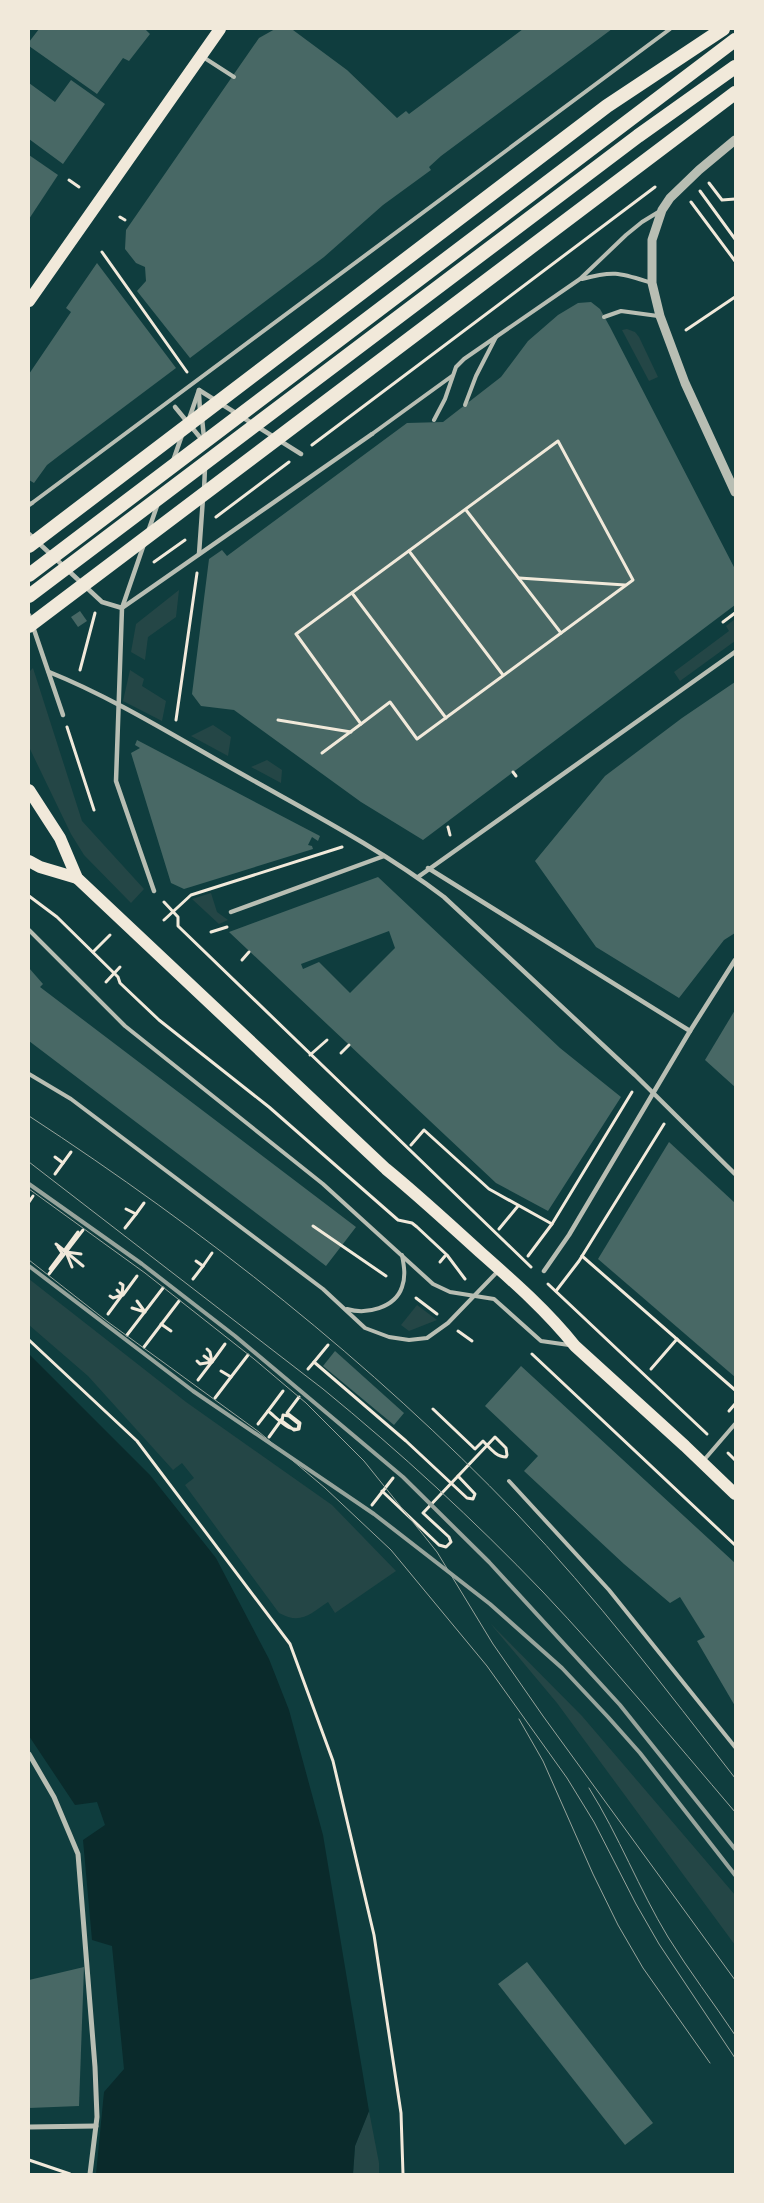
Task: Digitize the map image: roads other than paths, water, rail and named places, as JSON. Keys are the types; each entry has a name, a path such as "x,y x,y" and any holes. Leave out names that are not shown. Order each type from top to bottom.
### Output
{"highway":[{"path":"29,546 607,106 723,29"},
{"path":"29,575 735,40"},
{"path":"29,596 638,136 735,67"},
{"path":"29,626 735,93"}],"main road":[{"path":"29,301 33,287 220,29"},
{"path":"29,790 60,838 76,878 386,1169 434,1209 534,1301 575,1346 735,1494"},
{"path":"29,861 40,867 76,878"}],"street":[{"path":"735,140 701,173 678,188 662,210 652,240 652,284 660,316 685,383 735,492"},
{"path":"175,407 206,445 199,390"},
{"path":"168,475 199,390"},
{"path":"199,390 301,454"},
{"path":"122,608 372,434"},
{"path":"199,554 205,454"},
{"path":"154,891 116,781 122,608 165,485"},
{"path":"29,534 102,602 122,608"},
{"path":"29,615 63,715"},
{"path":"418,877 428,868 735,652"},
{"path":"49,672 77,683 173,736 360,841 418,877 444,897 640,1080 735,1174"},
{"path":"231,912 384,856"},
{"path":"428,868 690,1031"},
{"path":"544,1271 569,1235 690,1031 735,960"},
{"path":"29,1754 54,1797 78,1854 95,2067 96,2126 90,2174"},
{"path":"29,2127 96,2126"}],"lane":[{"path":"30,504 670,29"},
{"path":"201,56 234,77"},
{"path":"434,420 445,399 456,367 464,359 580,279 626,235 642,222 662,210"},
{"path":"580,279 607,272 621,274 652,284"},
{"path":"604,317 621,311 660,316"},
{"path":"465,405 483,362 497,335"},
{"path":"372,434 452,376"},
{"path":"170,401 175,407"},
{"path":"29,930 125,1026 323,1184 434,1284 450,1292 494,1299 541,1341 575,1346"},
{"path":"29,1074 71,1099 323,1289 365,1328 389,1337 409,1340 427,1338 437,1332 500,1270"},
{"path":"345,1309 357,1312 375,1310 391,1301 402,1289 405,1273 402,1255"},
{"path":"702,1462 735,1424"},
{"path":"509,1481 609,1590 735,1747"}],"tram line":[{"path":"29,1116 159,1205 222,1252 284,1301 404,1404 461,1458 546,1545 629,1643 735,1778"},
{"path":"29,1162 323,1389 436,1487 517,1565 568,1619 641,1701 735,1812"},
{"path":"29,1189 145,1273 254,1359 306,1403 364,1461 437,1552 493,1644 543,1716 735,1980"},
{"path":"29,1260 108,1322 259,1432 325,1488 391,1550 487,1666 567,1778 594,1822 659,1944 735,2058"},
{"path":"519,1719 543,1761 593,1874 618,1925 643,1968 710,2063"},
{"path":"589,1788 668,1937 735,2035"}],"railway":[{"path":"29,1184 142,1264 235,1336 403,1477 489,1562 620,1705 735,1849"},
{"path":"29,1266 193,1391 374,1514 490,1604 562,1668 608,1717 640,1753 735,1875"}]}
